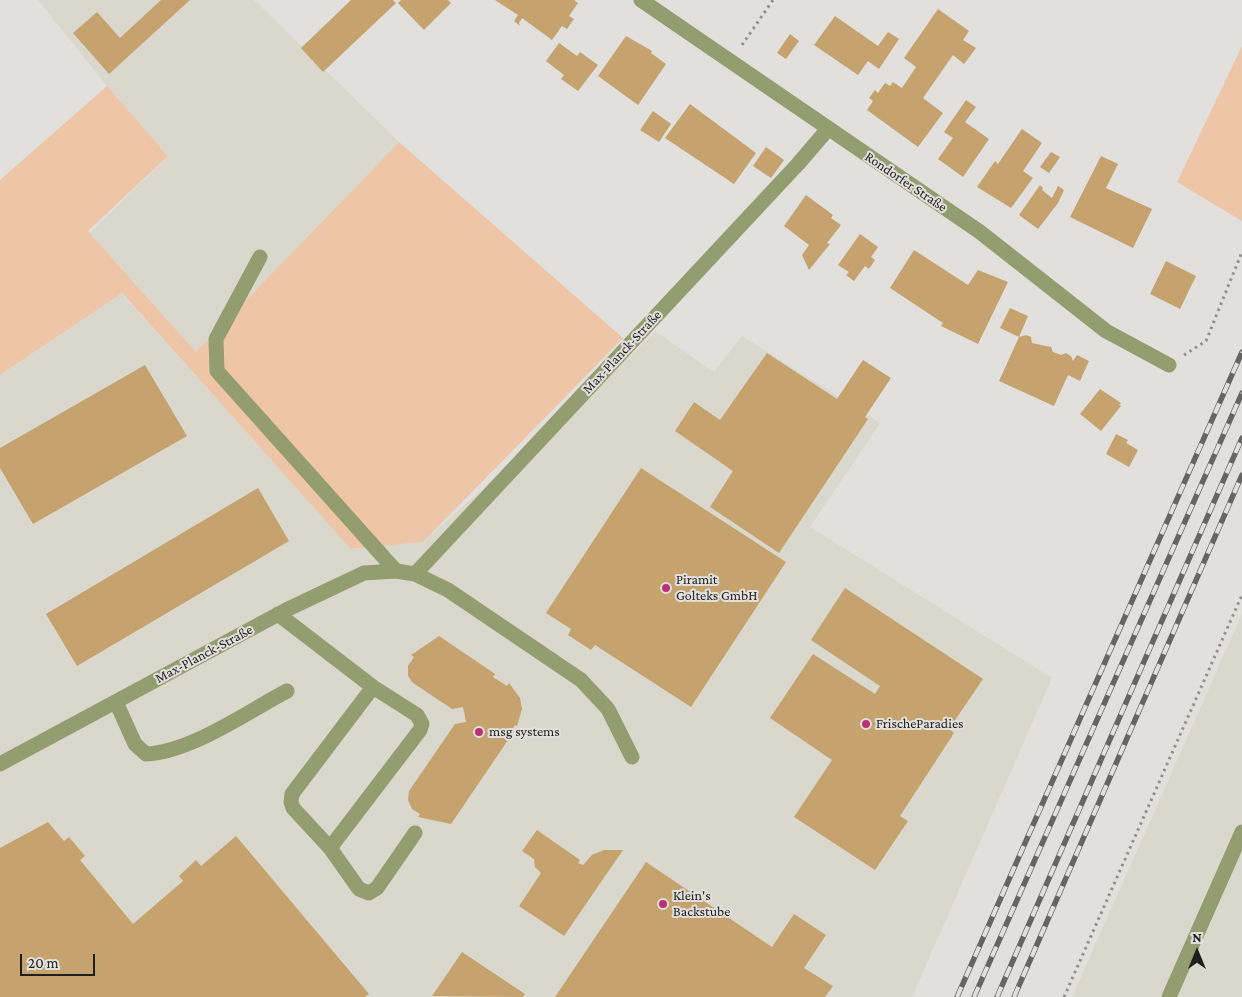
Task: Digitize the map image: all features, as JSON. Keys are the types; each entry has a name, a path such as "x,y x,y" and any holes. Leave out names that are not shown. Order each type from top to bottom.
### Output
{"street":[{"name":"Rondorfer Straße","path":"641,0 980,232 1106,331 1169,365"},
{"name":"Max-Planck-Straße","path":"415,574 798,164 828,129"},
{"path":"260,257 216,339 217,371 396,571"},
{"name":"Max-Planck-Straße","path":"0,764 278,614 364,573 396,571 415,574 448,590 582,680 608,708 632,757"},
{"path":"278,614 373,687 417,715 422,724 420,730 330,848"},
{"path":"373,687 292,794 291,802 293,808 330,848 359,889 369,893 377,888 415,833"},
{"path":"116,702 135,744 146,754 164,753 195,741 287,690"},
{"path":"1169,997 1242,832"}],"path":[{"path":"730,62 773,0"},
{"path":"1169,365 1206,341 1242,252"},
{"path":"1064,997 1242,595"}],"shaded area":[{"path":"38,0 254,0 399,142 196,352 90,233 168,156 107,86"},
{"path":"1242,46 1242,221 1177,182"},
{"path":"107,86 168,156 88,231 196,352 399,142 623,338 423,542 351,549 122,293 0,375 0,180"},
{"path":"121,293 352,549 423,542 637,350 655,331 714,372 742,336 880,423 810,527 1052,678 912,997 0,997 0,375"},
{"path":"1242,614 1242,997 1072,997"}],"building":[{"path":"161,0 190,0 109,74 73,33 97,12 120,38"},
{"path":"351,0 393,0 396,3 323,72 301,48"},
{"path":"401,0 448,0 451,3 424,30 398,3"},
{"path":"495,0 574,0 578,3 569,16 574,19 567,29 562,26 552,40 522,18 519,23 520,26 514,21 518,15"},
{"path":"938,9 969,31 963,40 976,48 964,64 953,55 923,98 943,113 918,147 867,110 873,101 869,98 875,90 878,93 885,83 890,86 893,82 902,88 916,67 904,58"},
{"path":"835,16 878,46 888,32 899,39 879,69 868,61 858,75 814,45"},
{"path":"790,34 799,41 786,59 777,53"},
{"path":"626,36 652,51 651,53 666,64 638,105 598,76"},
{"path":"559,43 577,56 580,52 598,65 578,91 561,79 564,75 546,61"},
{"path":"966,100 976,107 965,122 989,139 963,177 938,159 953,138 944,132"},
{"path":"690,104 756,153 734,184 665,138"},
{"path":"653,111 671,124 659,142 640,130"},
{"path":"1022,129 1042,143 1023,171 1033,178 1011,208 977,187 995,161 998,164"},
{"path":"766,147 784,160 771,178 753,166"},
{"path":"1051,152 1060,157 1049,173 1040,167"},
{"path":"1101,156 1118,164 1106,188 1152,209 1133,248 1070,217"},
{"path":"1040,185 1043,188 1042,190 1052,198 1058,186 1064,190 1058,203 1038,229 1019,215"},
{"path":"806,195 833,215 831,218 841,225 827,243 830,244 809,270 802,255 809,245 784,226"},
{"path":"860,234 878,247 871,257 875,260 869,269 865,266 854,281 846,275 849,272 838,265"},
{"path":"914,250 968,285 978,270 1008,282 978,344 941,326 943,323 890,288"},
{"path":"1166,261 1196,276 1180,309 1150,294"},
{"path":"1010,308 1028,316 1019,337 1000,328"},
{"path":"1026,335 1031,337 1032,343 1051,347 1053,352 1061,355 1066,353 1071,356 1073,361 1077,355 1089,361 1080,381 1068,375 1054,406 999,381 1019,337"},
{"path":"767,353 837,399 863,360 891,378 865,417 868,419 779,553 710,507 733,471 675,431 694,402 720,420"},
{"path":"145,365 187,436 33,524 0,468 0,448"},
{"path":"1100,389 1121,403 1119,405 1121,406 1101,431 1080,414"},
{"path":"1116,434 1128,440 1126,443 1138,450 1129,467 1106,454"},
{"name":"Piramit Golteks GmbH","path":"641,468 786,562 691,707 595,645 591,650 568,635 571,629 546,613"},
{"path":"258,488 289,541 77,666 46,614"},
{"name":"FrischeParadies","path":"845,588 983,679 949,729 954,733 900,816 908,821 875,870 794,817 832,760 770,718 813,654 875,694 880,686 811,640"},
{"name":"msg systems","path":"439,636 495,674 493,677 507,686 509,683 520,698 522,709 517,726 515,725 506,739 508,740 451,824 418,817 420,814 412,809 408,800 409,791 455,724 466,722 463,707 452,709 413,683 408,676 408,666 414,657 411,655"},
{"path":"48,822 64,841 69,837 85,856 80,860 133,924 183,881 179,876 196,860 201,866 236,836 369,994 365,997 0,997 0,848"},
{"path":"537,830 580,860 578,863 583,865 592,855 604,850 623,850 564,936 519,906 541,873 535,867 534,859 522,851"},
{"name":"Klein's Backstube","path":"646,862 772,947 794,914 826,935 804,968 833,986 825,997 555,997"},
{"path":"462,952 525,994 523,997 432,996"}],"railway":[{"path":"957,997 1242,352"},
{"path":"974,997 1242,393"},
{"path":"997,997 1242,438"},
{"path":"1014,997 1242,475"}],"place":[{"name":"Piramit Golteks GmbH","path":"666,588"},
{"name":"FrischeParadies","path":"866,724"},
{"name":"msg systems","path":"479,732"},
{"name":"Klein's Backstube","path":"663,904"}]}
